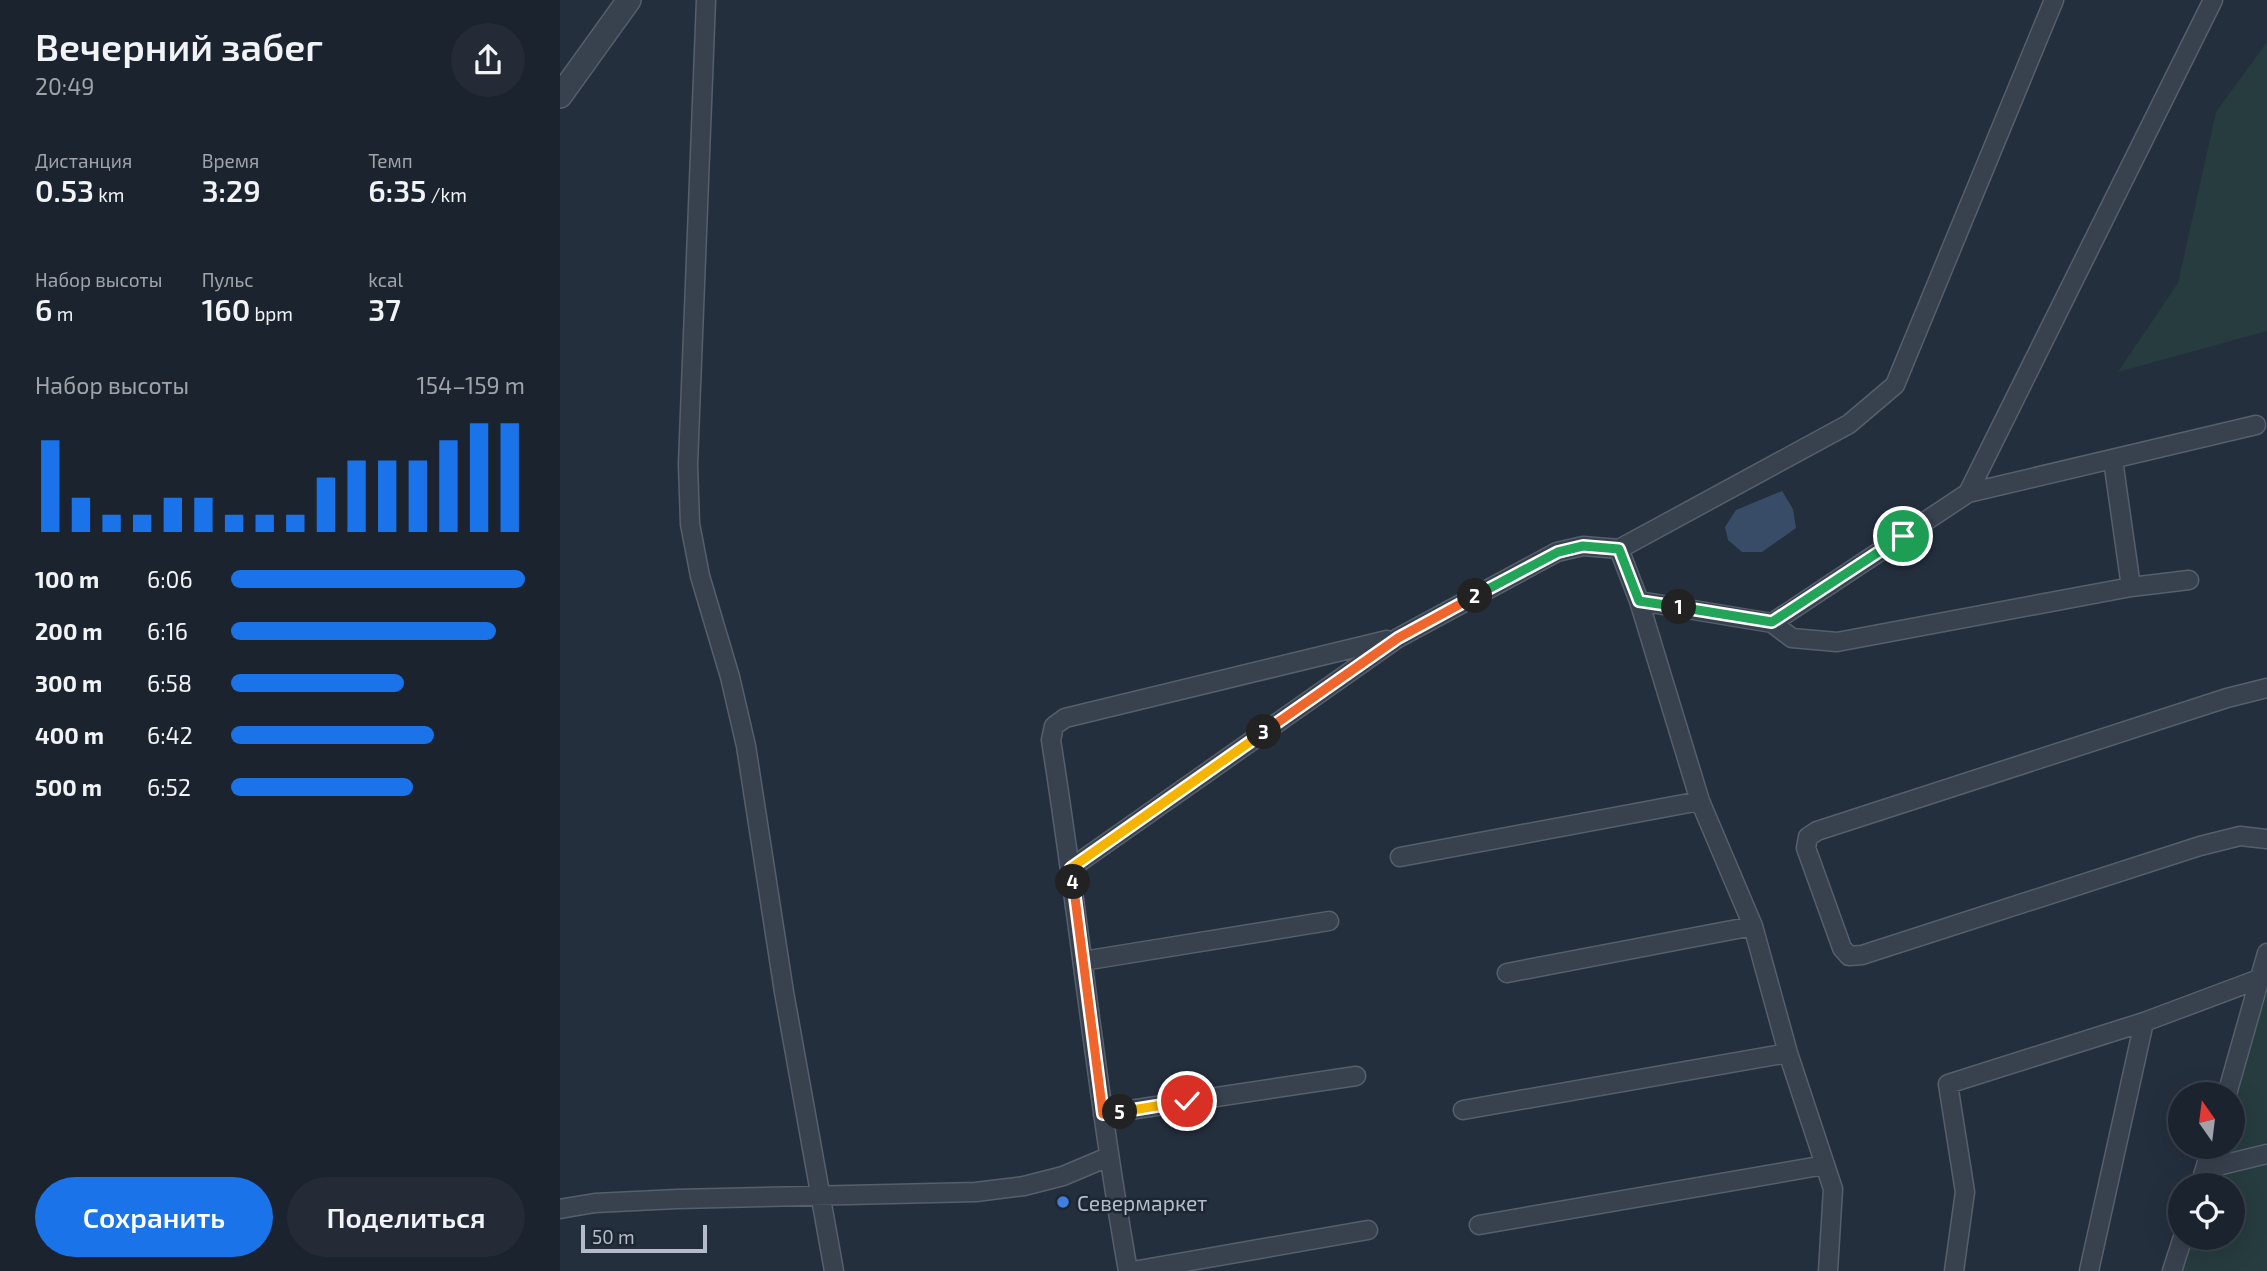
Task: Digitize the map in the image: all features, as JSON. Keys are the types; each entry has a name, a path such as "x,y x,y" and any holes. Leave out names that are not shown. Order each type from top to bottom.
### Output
{"street":[{"path":"560,96 629,0"},
{"path":"706,0 688,464 691,524 700,576 730,677 746,746 784,992 834,1271"},
{"path":"1071,868 1398,638 1558,552 1583,546 1619,549 1849,424 1895,385 2054,0"},
{"path":"1968,493 2213,0"},
{"path":"1772,622 1968,493 2256,425"},
{"path":"2113,460 2131,587"},
{"path":"1619,549 1639,601 1700,801 1753,926 1788,1054 1832,1189 1828,1271"},
{"path":"1639,601 1772,622 1792,638 1837,642 2131,587 2189,580"},
{"path":"1368,1230 1130,1271 1108,1157 1071,868 1051,740 1054,726 1065,718 1398,638"},
{"path":"2267,688 2227,698 1817,831 1808,837 1806,848 1842,948 1849,956 2200,846 2240,836 2267,839"},
{"path":"1400,857 1700,801"},
{"path":"1083,961 1329,921"},
{"path":"1507,973 1753,926"},
{"path":"2231,1082 2264,977 2267,954"},
{"path":"1954,1271 1965,1192 1948,1084 2144,1022 2264,977"},
{"path":"2089,1271 2144,1022"},
{"path":"1463,1110 1788,1054"},
{"path":"1103,1114 1356,1076"},
{"path":"2213,1173 2267,1154"},
{"path":"560,1209 595,1203 677,1199 976,1192 1024,1186 1063,1177 1108,1157"},
{"path":"1479,1225 1825,1165"},
{"path":"2172,1271 2179,1250"}],"green space":[{"path":"2267,42 2267,331 2118,372 2178,283 2216,112"},
{"path":"2267,965 2267,1271 2172,1271 2179,1250 2245,1250 2245,1173 2204,1173 2208,1159 2245,1159 2245,1082 2236,1082"}],"water":[{"path":"1782,491 1793,509 1796,528 1762,552 1742,552 1728,540 1725,527 1736,510"}],"place":[{"name":"Севермаркет","path":"1063,1202"}],"route":[{"path":"1187,1101 1103,1114 1071,868 1398,638 1558,552 1583,546 1619,549 1639,601 1772,622 1903,536"}]}
